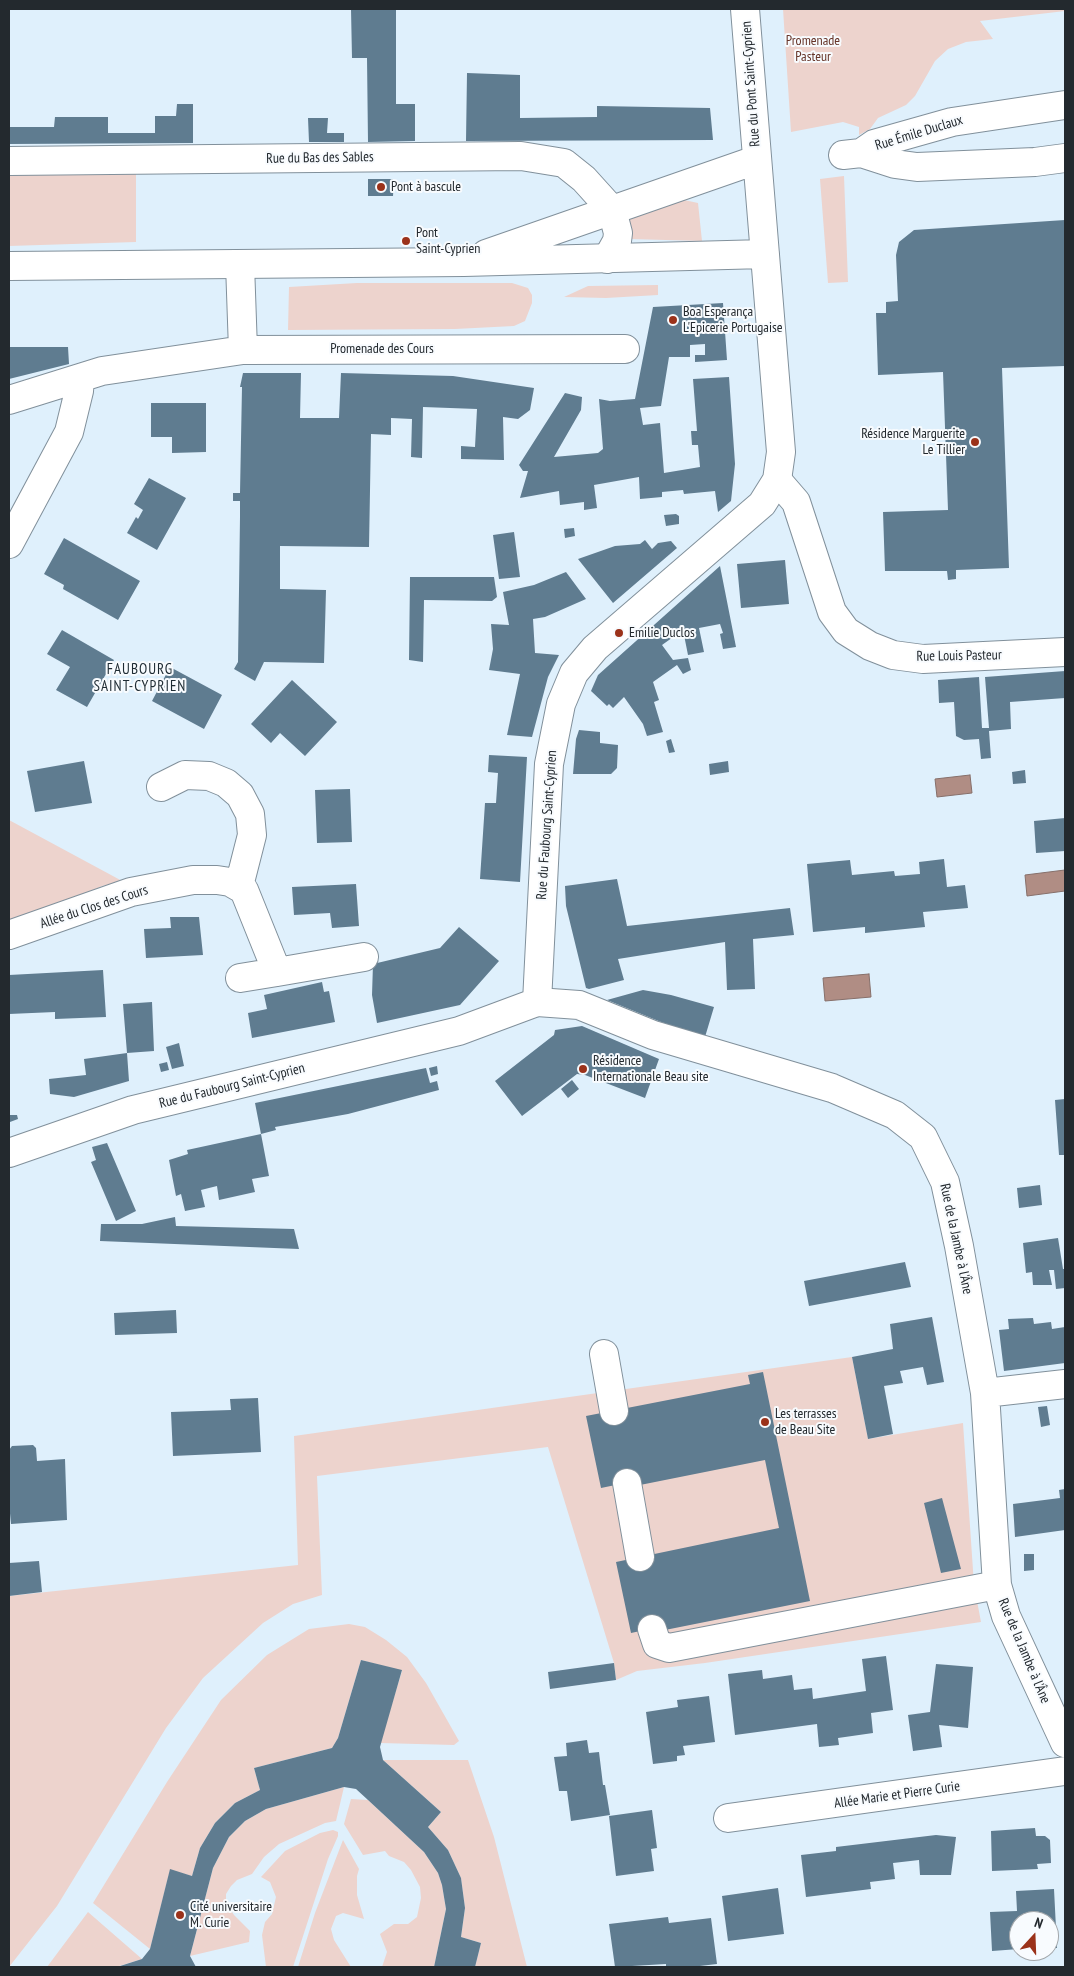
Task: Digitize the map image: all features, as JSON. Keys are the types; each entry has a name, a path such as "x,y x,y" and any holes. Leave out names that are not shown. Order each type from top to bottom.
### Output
{"street":[{"name":"Rue du Pont Saint-Cyprien","path":"745,9 756,160"},
{"name":"Rue Émile Duclaux","path":"1065,105 975,117 952,122 874,144 852,154 917,167 1035,162 1065,158"},
{"name":"Rue du Bas des Sables","path":"9,161 521,156 564,163 584,179 612,210"},
{"path":"464,262 756,160"},
{"name":"Rue du Faubourg Saint-Cyprien","path":"9,1154 133,1110 460,1031 537,1002 549,764 561,704 574,673 595,648 762,504 777,480 781,452 756,160"},
{"path":"607,259 617,241 618,232 612,210"},
{"path":"9,266 464,262 765,254"},
{"path":"240,264 243,350"},
{"name":"Promenade des Cours","path":"9,400 102,371 243,350 625,349"},
{"path":"9,544 70,432 80,391 80,379"},
{"name":"Rue Louis Pasteur","path":"777,480 796,502 832,612 846,631 870,646 893,655 923,659 1065,652"},
{"path":"161,787 185,775 209,776 226,783 240,795 250,814 252,835 238,886 248,897 277,972"},
{"name":"Allée du Clos des Cours","path":"9,934 131,892 193,880 217,880 238,886"},
{"path":"240,978 364,958"},
{"name":"Rue de la Jambe à l'Âne","path":"537,1002 579,1005 653,1035 832,1088 896,1115 912,1126 923,1137 946,1182 985,1393 997,1585 1006,1616 1065,1744"},
{"path":"604,1354 614,1411"},
{"path":"985,1393 1065,1384"},
{"path":"627,1483 640,1557"},
{"path":"652,1629 657,1644 669,1648 997,1585"},
{"name":"Allée Marie et Pierre Curie","path":"728,1818 1065,1771"}],"green space":[{"name":"Promenade Pasteur","path":"783,9 1065,9 1065,11 980,21 993,39 966,42 948,49 935,61 915,96 906,105 878,118 870,129 859,135 859,127 843,122 791,132"},
{"path":"9,172 136,172 136,242 9,246"},
{"path":"844,176 848,282 828,283 820,179"},
{"path":"684,200 698,203 702,241 629,239 626,217"},
{"path":"357,283 512,283 528,288 532,295 532,303 525,321 514,326 455,329 288,330 289,287"},
{"path":"658,285 658,295 606,298 564,297 588,286"},
{"path":"9,820 124,882 102,886 67,904 9,926"},
{"path":"852,1357 868,1439 963,1423 974,1585 981,1622 705,1663 637,1671 616,1680 614,1663 548,1447 317,1476 322,1595 293,1604 263,1623 203,1678 166,1728 57,1906 9,1967 9,1596 298,1565 294,1436"},
{"path":"349,1624 365,1627 386,1640 407,1657 426,1683 459,1741 454,1745 380,1743 402,1671 361,1660 338,1738 332,1748 254,1768 260,1790 235,1803 215,1823 200,1848 192,1876 170,1870 150,1949 93,1903 167,1782 221,1700 267,1655 309,1629"},
{"path":"383,1760 468,1760 494,1837 527,1967 475,1967 481,1943 461,1937 465,1908 461,1878 448,1850 428,1827 441,1812"},
{"path":"344,1787 336,1821 325,1823 279,1844 264,1857 252,1874 237,1880 226,1894 226,1903 234,1915 250,1931 249,1942 190,1956 213,1868 229,1837 245,1821 266,1809"},
{"path":"351,1799 368,1800 424,1852 438,1873 446,1909 434,1967 382,1967 387,1952 380,1934 394,1924 408,1924 417,1917 421,1898 420,1887 411,1870 404,1862 389,1856 385,1851 363,1855 344,1824"},
{"path":"333,1830 338,1832 338,1836 328,1859 293,1967 266,1967 262,1935 265,1922 272,1914 276,1897 270,1882 261,1877 285,1851 320,1833"},
{"path":"343,1840 359,1869 357,1895 364,1919 343,1913 336,1916 331,1929 334,1940 351,1967 298,1967 315,1913"},
{"path":"88,1912 142,1959 116,1967 47,1967"}],"shaded area":[{"path":"970,775 972,793 937,797 935,779"},
{"path":"1065,870 1065,891 1027,896 1025,875"},
{"path":"869,974 871,997 825,1001 823,978"}],"building":[{"path":"351,9 396,9 396,104 415,104 415,141 368,142 367,58 352,58"},
{"path":"467,73 520,75 520,118 597,117 597,106 710,108 713,140 466,141"},
{"path":"177,104 193,104 193,143 9,144 9,127 54,127 55,117 108,117 108,133 155,133 155,116 176,116"},
{"path":"308,118 328,118 327,133 344,133 344,142 309,142"},
{"name":"Pont à bascule","path":"368,179 394,179 393,196 368,196"},
{"name":"Résidence Marguerite Le Tillier","path":"1065,220 1065,366 1002,368 1009,568 956,570 956,579 948,580 947,571 885,571 883,512 948,510 943,372 878,375 876,313 886,313 886,302 898,301 896,255 899,242 914,230"},
{"path":"723,303 727,360 695,362 695,355 705,355 705,344 690,345 690,357 669,357 661,406 640,408 643,425 660,423 664,473 700,467 698,445 692,445 691,431 697,431 693,379 729,377 735,464 731,501 718,512 715,491 684,494 683,490 662,492 662,497 640,499 639,477 594,485 597,508 584,510 584,502 560,505 559,491 520,498 528,471 523,471 519,465 565,393 582,397 581,410 554,457 598,453 603,449 599,399 610,401 635,399 653,307"},
{"path":"9,347 68,347 69,364 9,379"},
{"path":"243,373 301,373 300,418 339,418 341,373 453,376 534,388 530,410 518,419 503,417 504,460 461,459 461,446 475,447 477,409 423,407 422,458 411,457 412,419 391,418 391,435 371,434 369,547 280,546 280,589 326,590 324,663 264,662 255,681 234,669 238,662 240,501 233,501 233,493 240,493 242,387 240,387"},
{"path":"151,403 206,403 206,452 172,453 172,437 151,437"},
{"path":"149,478 186,498 157,550 127,533 136,517 138,519 143,510 134,504"},
{"path":"676,514 679,516 679,524 666,526 664,515"},
{"path":"574,528 575,536 565,538 564,529"},
{"path":"514,532 520,577 499,579 493,535"},
{"path":"64,538 140,581 118,620 63,589 64,585 44,574"},
{"path":"645,540 652,549 658,543 671,541 677,548 613,603 578,559 615,546 640,544"},
{"path":"785,560 789,604 741,608 737,564"},
{"path":"720,566 736,647 723,649 720,634 723,633 720,624 699,628 704,652 688,655 683,630 662,645 673,660 688,658 691,670 683,674 677,665 653,682 659,700 654,702 663,732 647,736 643,724 624,697 613,708 609,704 607,706 591,691 598,675"},
{"path":"566,572 586,599 545,617 533,619 535,653 559,655 548,677 532,737 507,735 520,674 489,670 493,649 491,624 509,625 503,592 534,585"},
{"path":"410,577 494,577 497,597 492,601 424,600 423,662 409,660"},
{"path":"62,630 114,660 87,707 56,690 70,667 47,654"},
{"path":"170,667 222,695 204,729 152,701"},
{"path":"1065,671 1065,698 1010,702 1011,729 989,731 991,758 981,759 979,739 964,740 956,736 954,702 939,703 938,680 979,677 982,728 989,728 985,677"},
{"path":"292,680 337,722 305,756 280,733 271,743 251,724"},
{"path":"579,730 600,732 600,743 618,745 617,768 611,774 573,774 576,739"},
{"path":"671,739 675,752 669,753 666,741"},
{"path":"489,755 527,757 520,882 480,879 485,803 496,803 498,773 488,772"},
{"path":"84,761 92,803 35,812 27,771"},
{"path":"728,761 729,772 710,775 709,764"},
{"path":"1025,770 1026,783 1013,784 1012,772"},
{"path":"350,789 352,842 317,843 315,790"},
{"path":"1065,818 1065,851 1036,853 1034,821"},
{"path":"944,859 947,887 965,885 968,908 923,912 925,927 865,933 865,927 813,932 807,864 850,860 852,875 894,871 895,876 920,874 919,862"},
{"path":"617,879 627,926 790,908 794,935 753,939 755,989 727,990 725,942 618,959 624,980 589,989 586,988 566,906 565,886"},
{"path":"356,884 359,926 332,928 330,913 294,915 292,887"},
{"path":"170,917 199,917 203,955 146,958 144,929 171,928"},
{"path":"459,927 499,961 460,1005 377,1023 372,995 373,964 440,948"},
{"path":"103,970 106,1017 55,1019 55,1012 9,1014 9,975"},
{"path":"322,982 324,992 329,991 335,1022 252,1038 248,1013 267,1009 264,995"},
{"path":"643,990 671,995 714,1007 705,1037 661,1022 607,1000"},
{"path":"152,1002 154,1051 127,1053 123,1004"},
{"name":"Résidence Internationale Beau site","path":"582,1026 659,1059 645,1098 585,1075 577,1074 522,1116 495,1081 554,1035 555,1030"},
{"path":"179,1043 184,1066 172,1069 166,1047"},
{"path":"127,1053 129,1081 74,1097 50,1094 49,1079 86,1075 84,1059"},
{"path":"167,1062 169,1070 161,1072 159,1064"},
{"path":"437,1066 438,1074 431,1076 429,1068"},
{"path":"426,1068 430,1083 437,1081 439,1090 348,1114 275,1127 276,1130 261,1134 255,1103"},
{"path":"572,1080 579,1089 568,1098 561,1089"},
{"path":"1065,1099 1065,1155 1059,1155 1055,1100"},
{"path":"9,1115 17,1115 18,1119 10,1122"},
{"path":"261,1134 269,1176 252,1179 255,1192 219,1200 217,1186 201,1190 205,1207 185,1211 181,1194 176,1196 169,1160 188,1154 187,1150"},
{"path":"107,1143 136,1211 116,1221 91,1162 96,1160 92,1147"},
{"path":"1040,1185 1042,1205 1019,1208 1017,1188"},
{"path":"175,1217 176,1226 294,1229 299,1249 100,1241 101,1224 142,1224"},
{"path":"1058,1238 1063,1269 1065,1269 1065,1288 1056,1289 1054,1270 1049,1270 1052,1285 1033,1285 1032,1272 1026,1273 1023,1243"},
{"path":"905,1262 911,1287 809,1306 804,1281"},
{"path":"176,1310 177,1333 115,1335 114,1313"},
{"path":"932,1317 944,1382 927,1385 923,1367 900,1371 903,1383 884,1386 893,1434 868,1439 852,1357 893,1349 890,1324"},
{"path":"1033,1318 1034,1324 1051,1322 1052,1329 1065,1327 1065,1363 1004,1371 999,1330 1009,1329 1008,1319"},
{"path":"763,1372 810,1601 660,1631 659,1627 631,1633 616,1562 779,1528 765,1460 630,1487 630,1482 601,1488 586,1416 750,1384 748,1375"},
{"path":"258,1398 261,1452 173,1456 171,1412 231,1410 230,1399"},
{"path":"1047,1406 1050,1425 1041,1427 1038,1407"},
{"path":"33,1445 36,1448 37,1461 65,1459 67,1520 11,1524 9,1450 12,1446"},
{"path":"1065,1489 1065,1530 1015,1537 1013,1504 1060,1498 1059,1490"},
{"path":"942,1498 961,1569 941,1573 924,1503"},
{"path":"1024,1554 1034,1554 1034,1570 1024,1571"},
{"path":"39,1561 42,1592 9,1596 9,1563"},
{"path":"886,1656 893,1710 871,1713 873,1733 838,1738 839,1745 819,1747 817,1724 735,1735 728,1674 762,1670 763,1679 792,1675 794,1690 812,1688 813,1699 866,1691 862,1659"},
{"path":"361,1660 402,1670 380,1747 383,1760 441,1812 428,1827 448,1850 461,1878 465,1908 461,1937 481,1943 475,1967 434,1967 446,1909 438,1873 424,1852 356,1789 344,1787 266,1809 245,1821 229,1837 213,1868 190,1956 196,1967 117,1967 142,1959 150,1949 170,1869 192,1876 200,1848 215,1823 235,1803 260,1790 254,1768 332,1748 338,1738"},
{"path":"614,1663 616,1680 550,1689 548,1672"},
{"path":"936,1664 973,1667 968,1728 939,1725 942,1747 913,1751 908,1715 930,1712"},
{"path":"709,1696 715,1742 683,1746 685,1755 677,1756 677,1761 653,1764 646,1712 678,1707 677,1700"},
{"path":"587,1740 589,1753 599,1752 603,1785 605,1785 610,1815 571,1821 567,1791 559,1791 554,1757 567,1756 566,1743"},
{"path":"652,1810 657,1848 651,1849 654,1871 616,1876 609,1816"},
{"path":"1035,1828 1036,1836 1045,1836 1050,1840 1051,1863 1037,1864 1038,1869 992,1871 991,1831"},
{"path":"936,1835 956,1837 951,1875 920,1875 919,1860 893,1863 895,1879 870,1882 871,1889 806,1897 801,1855 836,1851 836,1847"},
{"path":"778,1888 784,1934 728,1941 722,1896"},
{"path":"1054,1889 1055,1911 1017,1911 1016,1891"},
{"path":"1009,1911 1009,1950 992,1951 990,1912"},
{"path":"668,1917 669,1923 711,1918 717,1964 691,1967 666,1967 666,1964 615,1967 609,1924"}],"place":[{"name":"Pont à bascule","path":"381,187"},
{"name":"Pont Saint-Cyprien","path":"406,241"},
{"name":"Boa Esperança L'Epicerie Portugaise","path":"673,320"},
{"name":"Résidence Marguerite Le Tillier","path":"975,442"},
{"name":"Emilie Duclos","path":"619,633"},
{"name":"Résidence Internationale Beau site","path":"583,1069"},
{"name":"Les terrasses de Beau Site","path":"765,1422"},
{"name":"Cité universitaire M. Curie","path":"180,1915"}],"district":[{"name":"FAUBOURG SAINT-CYPRIEN","path":"140,678"}]}
